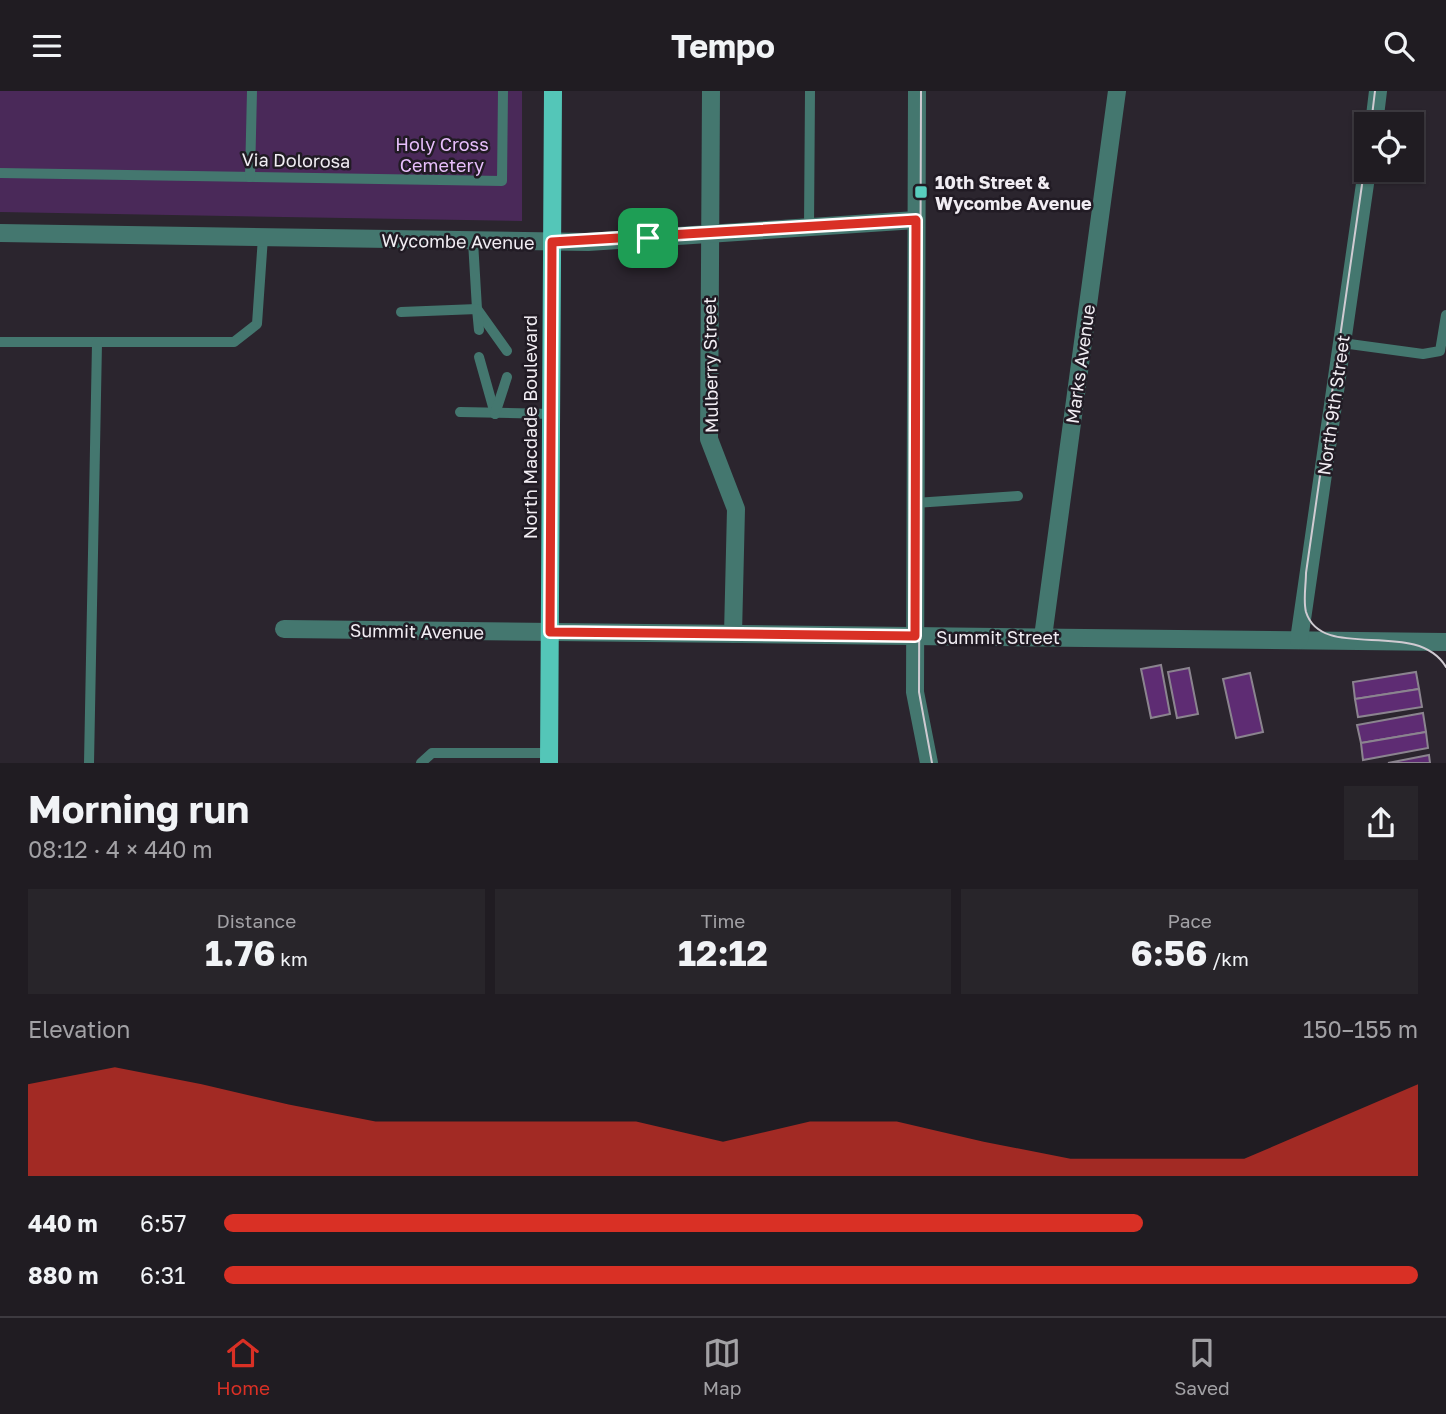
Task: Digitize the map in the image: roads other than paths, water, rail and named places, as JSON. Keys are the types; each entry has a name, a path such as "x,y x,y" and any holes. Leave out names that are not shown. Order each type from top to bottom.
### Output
{"main road":[{"name":"North Macdade Boulevard","path":"549,758 554,91"}],"street":[{"name":"Mulberry Street","path":"711,91 709,439 736,509 733,634"},
{"path":"917,91 915,692 929,763"},
{"name":"Marks Avenue","path":"1043,637 1117,91"},
{"path":"1375,112 1378,91"},
{"name":"North 9th Street","path":"1299,640 1365,182"},
{"name":"Wycombe Avenue","path":"0,233 552,242 916,220"},
{"name":"Summit Avenue","path":"284,629 550,632"},
{"name":"Summit Street","path":"550,632 1446,642"}],"lane":[{"path":"250,177 251,91"},
{"name":"Via Dolorosa","path":"0,173 502,181 503,91"},
{"path":"809,227 810,91"},
{"path":"0,342 218,345 234,342 248,334 257,324 260,313 263,237"},
{"path":"473,241 479,330"},
{"path":"401,312 477,309"},
{"path":"477,309 508,351"},
{"path":"1342,343 1423,354 1440,351 1446,315"},
{"path":"89,763 97,343"},
{"path":"479,357 495,414"},
{"path":"495,414 507,377"},
{"path":"460,412 552,414"},
{"path":"915,503 1018,496"},
{"path":"421,763 432,753 549,758"}],"tram line":[{"path":"921,91 919,692 932,763"},
{"path":"1372,112 1375,91"},
{"path":"1362,182 1306,573 1305,607 1315,627 1330,635 1414,644 1432,652 1446,667"}],"place":[{"name":"10th Street & Wycombe Avenue","path":"921,192"}],"park label":[{"name":"Holy Cross Cemetery","path":"442,154"}]}
